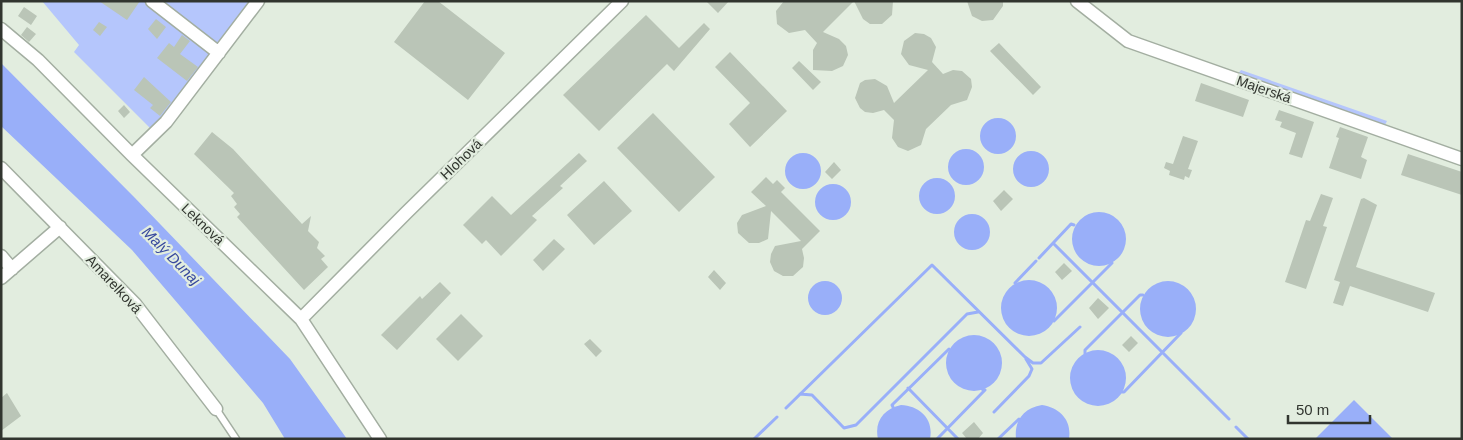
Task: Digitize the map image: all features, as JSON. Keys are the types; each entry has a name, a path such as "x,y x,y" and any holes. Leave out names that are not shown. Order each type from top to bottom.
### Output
{"street":[{"path":"152,1 219,53"},
{"path":"132,155 166,122 258,1"},
{"name":"Hlohová","path":"301,319 622,1"},
{"name":"Majerská","path":"1077,1 1128,42 1462,159"},
{"name":"Leknová","path":"1,29 38,60 132,155 301,319 327,355 380,439"},
{"name":"Amarelková","path":"4,175 60,226 135,304 216,409"},
{"path":"1,278 60,226"},
{"path":"1,256 12,269"}],"lane":[{"path":"216,409 236,439"}],"shaded area":[{"path":"42,1 252,1 153,131 74,52 79,45"},
{"path":"1241,70 1387,121 1385,125 1238,74"}],"water":[{"name":"Malý Dunaj","path":"1,63 135,198 290,359 347,439 285,439 263,403 132,250 1,126"},
{"path":"998,118 1005,119 1011,123 1015,129 1015,143 1011,149 1005,153 998,154 991,153 985,149 981,143 980,136 981,129 985,123 991,119"},
{"path":"966,149 973,150 979,154 983,160 983,174 979,180 973,184 966,185 959,184 953,180 949,174 948,167 949,160 953,154 959,150"},
{"path":"1031,151 1038,152 1044,156 1048,162 1048,176 1044,182 1038,186 1031,187 1024,186 1018,182 1014,176 1013,169 1014,162 1018,156 1024,152"},
{"path":"803,153 810,154 816,158 820,164 820,178 816,184 810,188 803,189 796,188 790,184 786,178 785,171 786,164 790,158 796,154"},
{"path":"937,178 944,179 950,183 954,189 954,203 950,209 944,213 937,214 930,213 924,209 920,203 919,196 920,189 924,183 930,179"},
{"path":"833,184 840,185 846,189 850,195 850,209 846,215 840,219 833,220 826,219 820,215 816,209 815,202 816,195 820,189 826,185"},
{"path":"1094,212 1104,212 1114,216 1122,224 1126,239 1122,254 1114,262 1104,266 1094,266 1084,262 1076,254 1072,244 1072,234 1076,224 1084,216"},
{"path":"972,214 979,215 985,219 989,225 989,239 985,245 979,249 972,250 965,249 959,245 955,239 954,232 955,225 959,219 965,215"},
{"path":"1029,280 1040,282 1049,288 1055,297 1057,308 1055,319 1049,328 1040,334 1029,336 1018,334 1009,328 1003,319 1001,308 1003,297 1009,288 1018,282"},
{"path":"825,281 837,286 842,298 837,310 825,315 813,310 808,298 813,286"},
{"path":"1168,281 1179,283 1188,289 1194,298 1196,309 1194,320 1188,329 1179,335 1168,337 1157,335 1148,329 1142,320 1140,309 1142,298 1148,289 1157,283"},
{"path":"974,335 985,337 994,343 1000,352 1002,363 1000,374 994,383 985,389 974,391 963,389 954,383 948,374 946,363 948,352 954,343 963,337"},
{"path":"1098,350 1113,355 1121,363 1126,378 1121,393 1113,401 1098,406 1083,401 1075,393 1070,378 1075,363 1083,355"},
{"path":"1354,400 1393,439 1315,439"},
{"path":"901,405 914,408 924,415 930,425 930,439 878,439 879,421 890,409"},
{"path":"1042,405 1059,412 1067,421 1069,439 1016,439 1017,426 1025,412"}],"building":[{"path":"99,1 140,1 127,20"},
{"path":"425,1 438,1 505,53 468,100 394,42"},
{"path":"706,1 729,1 718,13"},
{"path":"784,1 854,1 823,32 839,39 846,46 848,55 843,66 832,71 813,70 813,50 817,43 805,30 789,33 777,24 776,11"},
{"path":"854,1 893,1 892,15 882,24 870,24 863,19"},
{"path":"967,1 1003,1 1003,6 993,20 982,21 972,16"},
{"path":"24,7 37,16 31,25 18,16"},
{"path":"646,15 679,48 704,23 710,29 674,71 667,64 599,131 563,95"},
{"path":"156,19 166,27 157,39 148,29"},
{"path":"99,22 107,27 100,36 93,30"},
{"path":"27,27 36,34 29,42 21,35"},
{"path":"915,33 924,34 931,38 936,47 932,62 943,74 953,70 962,71 971,79 972,87 967,100 951,105 926,129 921,145 908,151 898,147 892,138 894,120 884,110 873,113 865,112 860,108 855,98 860,83 865,80 875,79 887,86 894,103 928,70 909,65 901,54 904,41"},
{"path":"182,35 190,41 180,54 198,67 187,81 157,58 169,43 174,47"},
{"path":"999,43 1041,87 1033,95 990,51"},
{"path":"730,52 787,111 750,147 729,124 750,103 715,67"},
{"path":"799,61 821,82 813,90 792,68"},
{"path":"144,77 171,102 160,116 150,108 153,105 134,90"},
{"path":"1201,83 1249,100 1243,117 1195,101"},
{"path":"124,105 130,112 124,118 118,111"},
{"path":"1279,110 1314,122 1302,158 1289,154 1296,133 1280,127 1282,122 1275,120"},
{"path":"653,113 715,177 679,212 617,148"},
{"path":"1340,127 1368,137 1361,157 1367,160 1361,179 1329,168 1339,138 1336,137"},
{"path":"212,132 233,149 302,224 311,216 308,231 319,242 317,248 325,256 321,259 328,267 304,290 237,217 240,214 234,207 237,204 231,196 234,193 194,154"},
{"path":"1183,136 1198,141 1188,169 1192,170 1189,178 1185,176 1184,180 1169,175 1170,171 1164,168 1166,162 1173,164"},
{"path":"579,153 587,161 560,186 563,188 532,216 537,220 501,256 486,240 482,244 463,225 492,196 511,215"},
{"path":"1408,154 1462,172 1462,195 1401,175"},
{"path":"834,162 841,170 832,179 825,172"},
{"path":"766,177 773,184 777,180 785,188 781,192 820,231 802,249 803,267 793,276 783,276 774,271 770,262 771,254 775,246 801,241 771,211 768,239 759,243 749,243 738,233 737,223 742,215 766,206 751,192"},
{"path":"604,181 632,211 594,245 567,215"},
{"path":"1004,190 1013,199 1001,211 993,201"},
{"path":"1321,194 1333,198 1323,226 1327,227 1306,289 1285,282 1306,220 1310,221"},
{"path":"1364,198 1377,205 1356,267 1435,293 1428,312 1350,286 1343,306 1333,303 1340,282 1334,280 1361,199"},
{"path":"554,239 565,249 543,271 533,260"},
{"path":"1064,263 1072,271 1062,280 1055,272"},
{"path":"714,270 726,283 720,290 708,277"},
{"path":"440,282 451,293 397,350 381,335 420,296 422,299"},
{"path":"1098,298 1109,308 1098,319 1089,308"},
{"path":"461,314 483,336 458,361 436,339"},
{"path":"1131,336 1138,343 1129,352 1122,345"},
{"path":"590,339 602,351 596,357 584,344"},
{"path":"7,393 21,416 1,431 1,398"},
{"path":"974,422 983,433 978,439 967,439 962,433"}],"waterway":[{"path":"1039,258 1071,224 1074,225"},
{"path":"1054,244 1229,419"},
{"path":"1015,283 1036,261"},
{"path":"1054,321 1112,263"},
{"path":"786,408 932,265 1033,363 1041,363 1080,327"},
{"path":"1085,354 1085,350 1140,295 1143,295"},
{"path":"800,394 812,395 844,428 856,425 967,314 978,312"},
{"path":"1122,392 1181,333"},
{"path":"893,407 892,405 949,349"},
{"path":"994,412 1029,376 1032,369 1026,359"},
{"path":"908,388 958,439"},
{"path":"937,439 985,390 982,389"},
{"path":"754,439 777,417"},
{"path":"998,439 1019,419"},
{"path":"1236,427 1248,439"}]}
